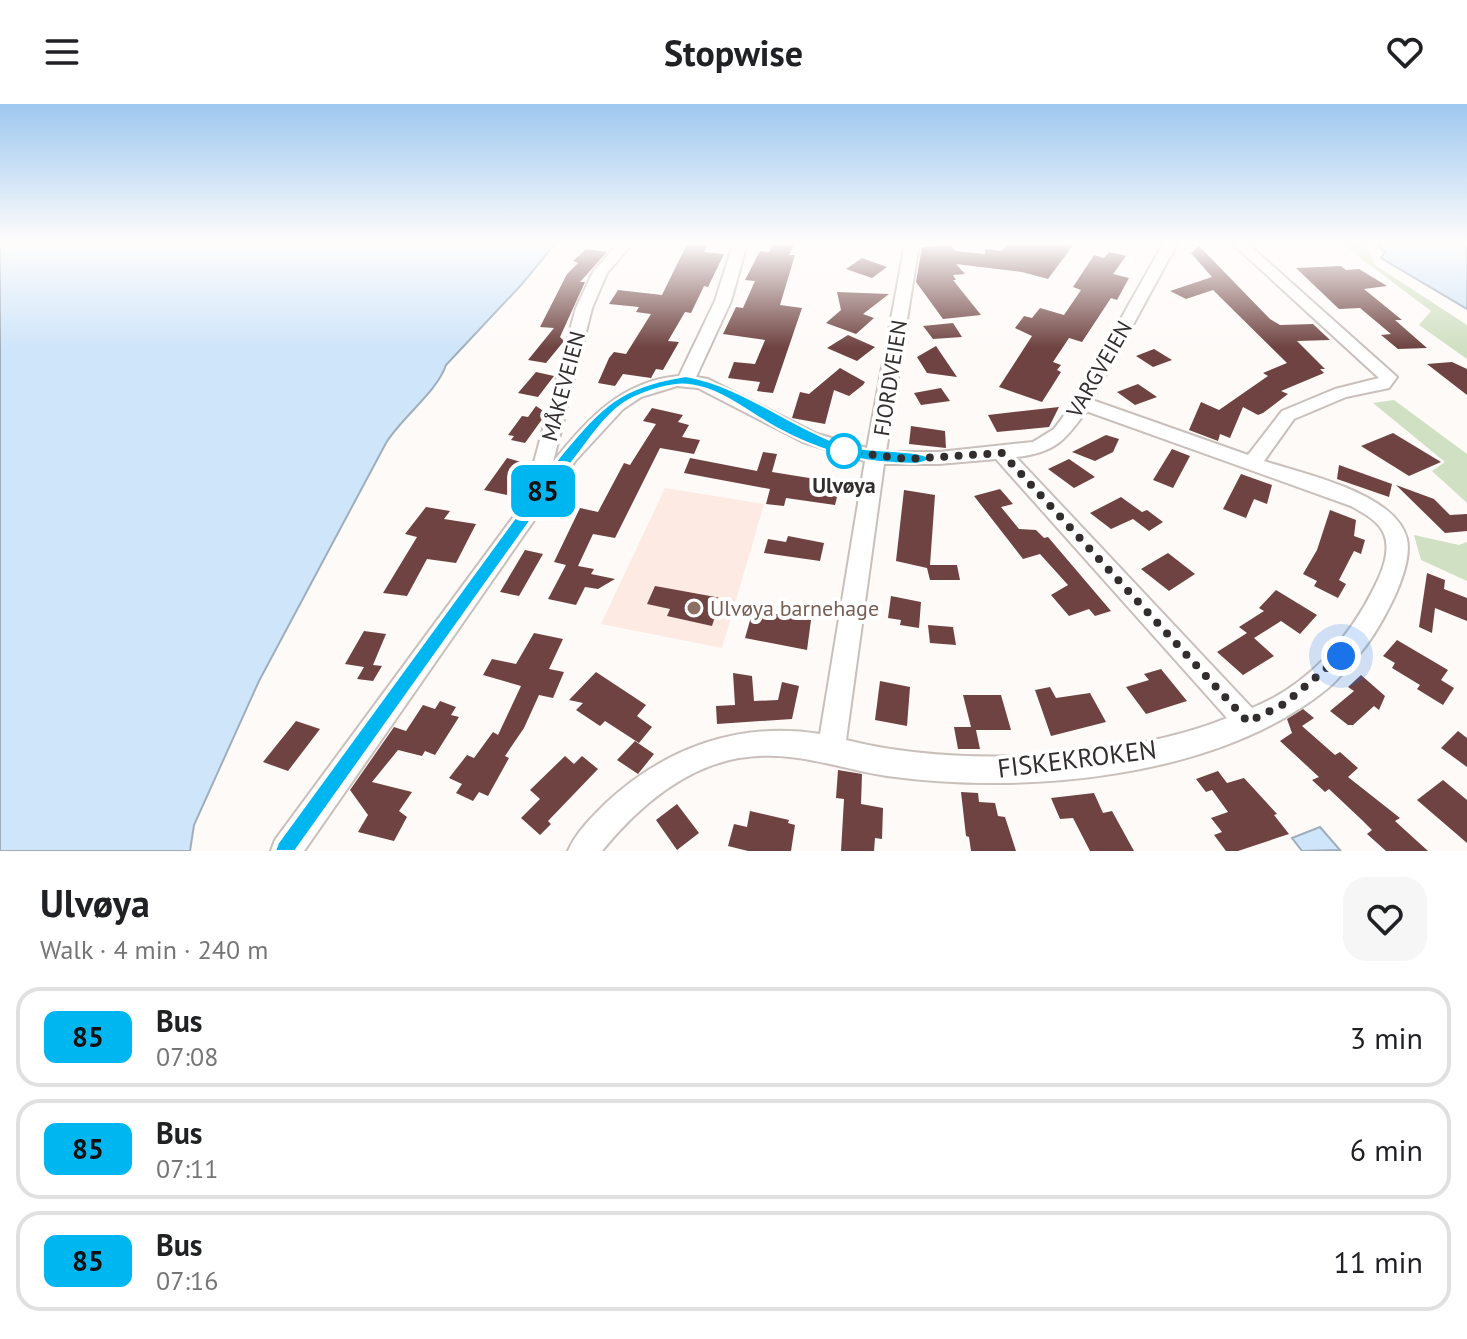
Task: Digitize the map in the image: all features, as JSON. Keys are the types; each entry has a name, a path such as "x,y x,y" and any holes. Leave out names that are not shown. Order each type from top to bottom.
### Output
{"street":[{"name":"MÅKEVEIEN","path":"541,493 541,473 549,439 584,308 597,279"},
{"path":"686,380 723,301 730,279"},
{"name":"FJORDVEIEN","path":"831,749 906,279"},
{"name":"VARGVEIEN","path":"286,851 541,493 585,435 612,406 637,391 686,380 723,391 810,438 877,458 1002,453 1038,448 1051,441 1082,403 1151,279"},
{"path":"1253,462 1288,415 1341,393 1383,384 1388,377 1279,279"},
{"name":"FISKEKROKEN","path":"583,851 628,802 694,758 747,744 831,749 885,762 975,770 1052,767 1137,757 1216,735 1284,704 1316,680 1360,637 1388,584 1397,544 1392,523 1376,509 1253,462 1082,403"},
{"path":"1002,453 1248,722"}],"shaded area":[{"path":"665,488 764,504 722,648 601,624"}],"green space":[{"path":"1388,279 1396,279 1467,325 1467,359 1419,325 1431,311"},
{"path":"1394,400 1467,454 1467,503 1432,471 1445,462 1373,403"},
{"path":"1414,535 1459,545 1467,542 1467,581 1421,560"}],"water":[{"path":"0,279 526,279 446,365 435,385 386,443 259,681 194,825 190,851 0,851"},
{"path":"1416,279 1467,279 1467,309"},
{"path":"1320,827 1340,850 1302,851 1292,838"}],"building":[{"path":"565,279 583,279 580,282 585,282 560,337 564,341 546,363 528,360 554,328 540,327"},
{"path":"670,279 712,279 708,287 704,286 691,313 685,312 668,341 679,342 663,370 656,369 651,378 623,374 615,386 598,383 609,358 614,352 626,354 651,314 636,312 639,307 609,304 618,290 662,295"},
{"path":"788,279 780,305 802,308 773,393 757,391 760,382 728,378 734,362 755,364 765,340 723,334 736,307 743,308 755,281 745,280"},
{"path":"917,279 955,279 953,280 981,315 943,319"},
{"path":"1078,279 1129,279 1117,300 1111,298 1082,342 1069,338 1053,362 1061,365 1057,370 1061,372 1042,402 999,387 1032,336 1015,328 1024,316 1032,318 1040,308 1064,315 1081,290 1073,287"},
{"path":"1206,279 1231,279 1270,319 1280,325 1313,324 1330,340 1297,341 1325,369 1320,369 1324,373 1281,391 1288,394 1263,413 1258,415 1243,407 1230,438 1220,434 1218,441 1189,430 1201,402 1219,410 1268,376 1263,373 1287,363 1213,290 1186,299 1170,291"},
{"path":"1307,279 1375,279 1387,286 1364,289 1402,320 1395,320 1427,348 1398,349 1381,335 1391,334 1360,308 1339,309"},
{"path":"837,292 889,294 863,314 874,318 856,334 826,323 841,310"},
{"path":"953,323 962,337 933,339 923,326"},
{"path":"848,335 875,347 857,361 827,348"},
{"path":"936,346 957,377 927,373 917,357"},
{"path":"1154,349 1172,360 1153,367 1136,356"},
{"path":"1452,362 1467,369 1467,395 1427,364"},
{"path":"840,368 865,382 849,396 834,390 825,424 792,418 800,392 809,394"},
{"path":"536,372 554,376 538,397 518,393"},
{"path":"1138,384 1157,397 1135,405 1117,392"},
{"path":"941,388 950,401 921,405 914,393"},
{"path":"536,406 545,412 525,443 511,440 514,436 508,435 522,416 528,417"},
{"path":"1059,407 1049,427 997,432 988,415"},
{"path":"652,408 683,415 678,422 689,425 682,437 700,440 694,454 660,448 615,538 593,534 578,566 594,569 591,574 615,579 598,589 585,587 576,605 548,599 566,565 554,562 580,508 598,512 624,463 630,465 656,424 643,421"},
{"path":"911,426 945,431 946,448 909,444"},
{"path":"1393,433 1441,462 1409,476 1361,446"},
{"path":"1106,435 1119,439 1113,452 1095,461 1072,452"},
{"path":"1172,449 1190,456 1173,488 1153,480"},
{"path":"763,452 777,454 772,472 828,481 826,487 839,489 835,505 786,498 784,506 766,504 770,489 684,473 690,458 757,471"},
{"path":"507,458 528,464 507,495 484,490"},
{"path":"1069,459 1095,477 1074,488 1048,469"},
{"path":"1339,465 1392,484 1389,497 1337,479"},
{"path":"1241,474 1272,485 1267,504 1254,499 1246,518 1223,509"},
{"path":"1396,485 1434,499 1450,515 1467,514 1467,531 1445,533"},
{"path":"1000,489 1013,504 1001,507 1019,529 1036,530 1044,538 1048,537 1111,611 1095,616 1089,609 1069,616 1051,595 1068,585 1040,554 1023,559 974,496"},
{"path":"904,490 935,495 930,565 957,565 960,580 930,580 927,568 896,561"},
{"path":"1121,497 1163,522 1149,531 1133,519 1111,529 1090,513"},
{"path":"426,507 450,511 444,519 476,524 456,563 427,559 407,596 383,593 417,537 405,534"},
{"path":"1330,510 1356,520 1354,536 1365,540 1361,554 1354,551 1339,580 1346,584 1338,598 1314,586 1317,581 1303,574 1317,550"},
{"path":"788,536 824,543 820,561 764,553 768,539 786,542"},
{"path":"525,550 543,554 519,596 500,592"},
{"path":"1168,553 1195,574 1169,591 1141,569"},
{"path":"1427,573 1445,580 1444,589 1467,598 1467,621 1435,608 1432,633 1419,627"},
{"path":"655,586 721,598 712,626 667,616 670,609 647,604"},
{"path":"1276,590 1317,615 1300,634 1281,621 1254,638 1274,656 1243,675 1217,652 1247,633 1239,627 1264,611 1259,608"},
{"path":"891,596 921,602 919,628 900,625 901,620 888,618"},
{"path":"753,610 811,620 807,650 745,638"},
{"path":"928,625 953,627 956,645 930,643"},
{"path":"364,631 386,634 373,665 382,666 373,681 357,679 364,667 345,664"},
{"path":"534,633 563,639 549,669 564,672 553,698 539,695 524,728 505,756 509,758 488,796 479,792 473,801 456,793 462,784 449,778 467,755 474,758 493,732 498,735 521,686 483,675 492,659 516,664"},
{"path":"1397,640 1448,670 1441,680 1454,688 1443,705 1417,689 1420,685 1392,668 1395,663 1383,656"},
{"path":"1161,669 1187,701 1146,714 1126,687 1149,680 1144,674"},
{"path":"596,672 646,705 637,716 652,727 639,743 605,721 600,726 576,710 583,703 569,700"},
{"path":"733,673 752,676 754,701 778,700 782,682 799,686 792,719 717,724 716,706 735,705"},
{"path":"1361,675 1385,696 1379,710 1374,706 1353,725 1348,725 1330,711 1354,691 1348,687"},
{"path":"880,681 910,687 907,726 875,720"},
{"path":"1050,687 1056,698 1090,693 1106,722 1051,736 1035,690"},
{"path":"963,695 1001,695 1011,730 976,730 980,749 958,749 954,727 971,727"},
{"path":"440,701 456,707 451,715 459,717 435,755 425,751 422,756 398,750 372,782 412,792 399,811 407,817 394,841 358,832 368,815 350,790 394,727 406,731 423,705 435,709"},
{"path":"1303,709 1314,718 1302,726 1335,755 1340,752 1358,768 1348,777 1400,818 1395,821 1428,851 1386,851 1367,834 1372,830 1363,821 1329,789 1325,792 1312,780 1319,777 1280,741 1292,733 1287,719"},
{"path":"296,721 320,729 288,771 263,762"},
{"path":"1458,731 1467,738 1467,767 1441,748"},
{"path":"635,741 654,754 638,774 617,760"},
{"path":"565,756 574,764 582,756 598,769 548,821 551,824 540,835 521,818 540,799 530,790"},
{"path":"838,770 862,774 861,804 883,808 882,839 875,838 874,851 841,851 844,799 836,798"},
{"path":"1218,771 1227,783 1244,778 1277,814 1274,815 1289,834 1238,851 1226,851 1214,835 1222,832 1211,818 1228,812 1212,790 1206,792 1196,779"},
{"path":"1443,780 1467,800 1467,843 1417,800"},
{"path":"961,792 978,793 979,802 995,803 998,816 1005,817 1016,851 971,851 969,837 966,836"},
{"path":"1094,793 1103,813 1112,811 1134,851 1090,851 1073,818 1060,819 1051,798"},
{"path":"677,804 699,833 677,850 656,820"},
{"path":"750,811 789,820 788,823 795,825 791,851 748,851 728,846 734,824 747,827"}],"bus line":[{"name":"85","path":"286,851 362,749 567,458 591,427 626,396 668,383 686,380 702,383 723,391 785,427 843,450 877,458 922,458"}],"place":[{"name":"Ulvøya","path":"844,451"},
{"name":"Ulvøya barnehage","path":"694,608"}],"route":[{"path":"844,451 877,458 907,459 1002,453 1135,602 1248,722 1284,704 1323,675 1341,656"}]}
